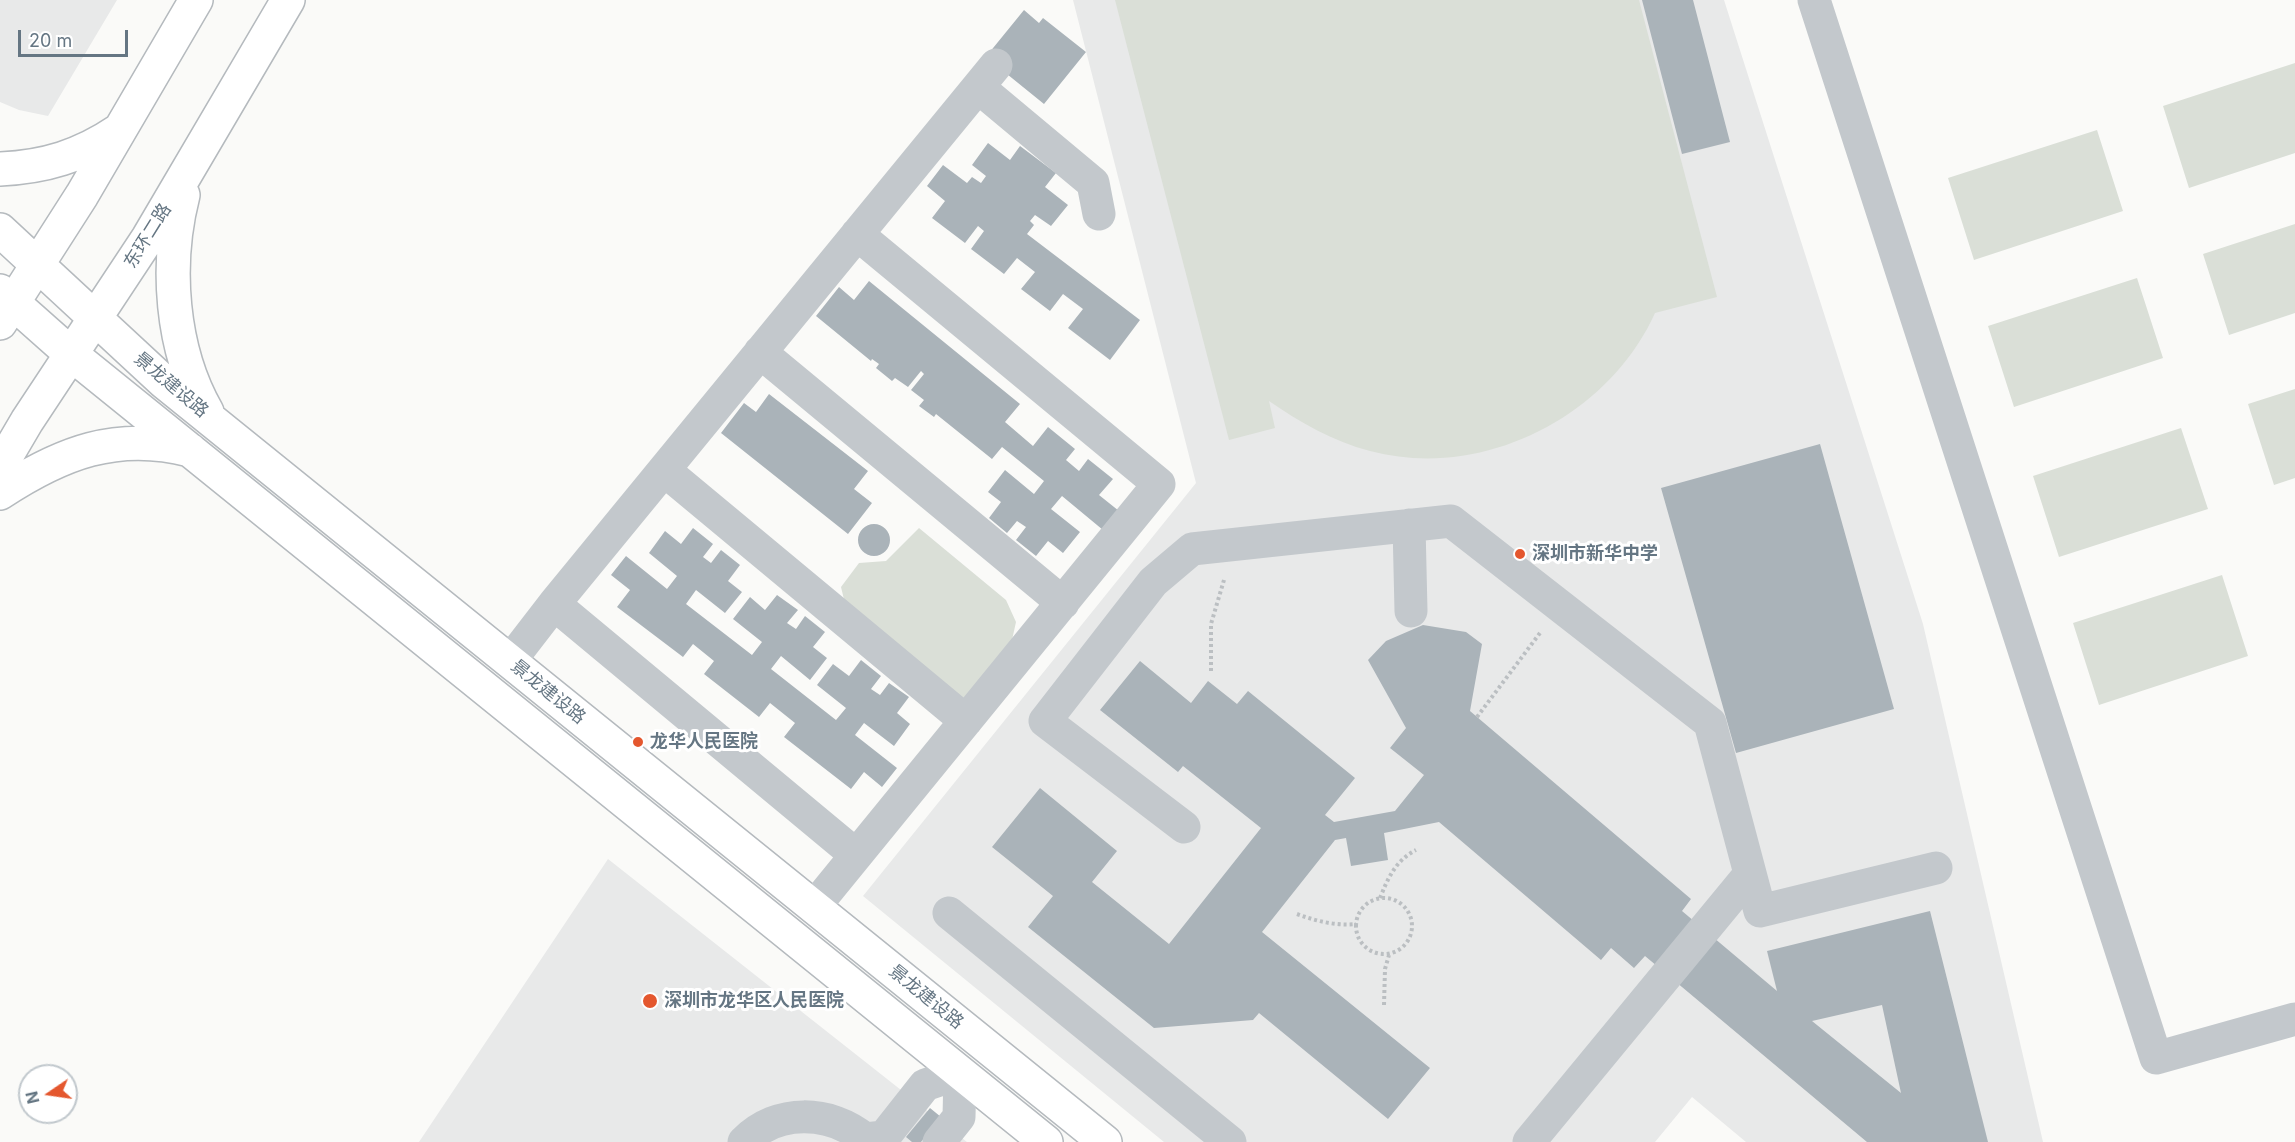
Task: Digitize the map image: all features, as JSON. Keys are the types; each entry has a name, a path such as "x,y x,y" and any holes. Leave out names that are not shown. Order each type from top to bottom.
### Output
{"main road":[{"path":"4,305 36,264 82,195 196,0"},
{"name":"东环二路","path":"0,467 148,238 288,0"},
{"path":"0,169 17,168 76,156 120,130"},
{"path":"189,167 175,235 174,292 180,336 188,369 211,419"},
{"name":"景龙建设路","path":"0,230 143,363 1106,1142"},
{"name":"景龙建设路","path":"4,305 71,354 192,450 1046,1142"},
{"path":"0,493 22,478 65,457 103,445 133,442 166,444 192,450"}],"street":[{"path":"1815,0 2156,1058 2295,1019"},
{"path":"510,661 554,604 987,76 1094,183 1099,214"},
{"path":"814,907 1159,484 857,234"},
{"path":"760,352 1063,603"},
{"path":"664,470 966,720"},
{"path":"1184,827 1045,721 1153,582 1192,549 1451,521 1710,723 1760,912 1936,868"},
{"path":"1409,525 1411,611"},
{"path":"554,604 856,855"},
{"path":"1530,1142 1750,874"},
{"path":"948,913 1230,1142"},
{"path":"744,1142 750,1135 770,1124 791,1117 813,1116 835,1121 855,1130 865,1139 884,1137 925,1085 960,1073 959,1117 939,1142"}],"path":[{"path":"1211,671 1211,624 1235,544"},
{"path":"1477,717 1560,606"},
{"path":"1380,898 1388,876 1406,855 1416,850"},
{"path":"1380,898 1393,899 1404,906 1413,928 1401,950 1389,955 1376,954 1365,948 1358,937 1356,924 1360,912 1368,902 1380,898"},
{"path":"1297,914 1341,925 1356,924"},
{"path":"1384,1005 1385,969 1389,955"}],"shaded area":[{"path":"0,0 117,0 48,116 19,110 0,102"},
{"name":"深圳市新华中学","path":"1073,0 1724,0 1923,624 2043,1142 1746,1142 1692,1097 1655,1142 1164,1142 863,896 1196,483"},
{"path":"1115,0 1639,0 1717,297 1655,313 1634,350 1606,383 1574,410 1537,432 1497,448 1455,457 1412,458 1370,451 1317,430 1269,401 1275,428 1229,440"},
{"path":"2295,63 2295,153 2189,188 2163,106"},
{"path":"2097,130 2123,211 1974,260 1948,178"},
{"path":"2295,224 2295,313 2229,335 2203,254"},
{"path":"2137,278 2163,358 2014,407 1988,326"},
{"path":"2295,389 2295,478 2274,485 2248,404"},
{"path":"2181,428 2208,509 2059,557 2033,476"},
{"path":"919,528 1006,600 1016,622 1012,640 963,700 848,616 841,587 859,563 886,561"},
{"path":"2222,575 2248,656 2099,705 2073,623"},
{"name":"深圳市龙华区人民医院","path":"608,859 967,1142 419,1142"}],"building":[{"path":"1642,0 1693,0 1730,142 1682,154"},
{"path":"1024,10 1039,23 1043,18 1086,52 1044,104 1002,70 989,53"},
{"path":"988,143 1010,160 1020,146 1056,173 1045,187 1068,205 1051,226 1035,215 1030,221 1034,225 1027,234 1140,320 1110,360 1068,328 1083,309 1063,294 1050,311 1021,289 1035,272 1017,258 1004,274 971,249 984,231 978,226 965,243 932,218 945,201 927,186 943,165 967,183 972,177 981,183 986,176 972,165"},
{"path":"869,281 1020,404 1005,422 1033,446 1048,427 1075,449 1066,460 1079,471 1088,459 1113,479 1099,495 1119,511 1103,530 1062,496 1051,509 1080,532 1063,553 1048,541 1036,556 1016,540 1026,527 1017,521 1007,533 989,518 1001,502 988,492 1005,470 1034,494 1044,481 1002,447 992,459 936,414 934,417 919,406 924,400 911,390 924,374 921,371 908,387 895,378 892,381 876,368 879,364 872,359 871,361 816,316 839,287 854,300"},
{"path":"769,394 868,471 854,489 872,503 848,534 721,433 744,403 756,412"},
{"path":"1820,444 1894,709 1736,753 1661,488"},
{"path":"874,524 885,529 890,540 885,551 874,556 863,551 858,540 863,529"},
{"path":"693,528 713,544 703,557 711,563 721,550 740,565 728,581 742,592 725,613 696,590 686,604 752,655 762,642 733,619 750,597 765,610 777,595 798,610 787,623 796,629 805,616 825,632 813,647 827,658 810,680 781,656 771,669 836,720 846,708 817,685 833,664 849,676 861,660 881,676 871,689 880,695 889,683 909,697 897,713 910,724 894,746 864,723 855,735 897,768 882,787 864,772 851,789 784,737 795,723 770,703 759,717 704,674 714,661 693,644 683,657 617,607 630,590 611,575 626,556 667,589 677,576 649,553 665,531 681,544"},
{"path":"1423,625 1466,632 1482,644 1470,711 1691,899 1682,911 1777,991 1767,951 1930,911 1988,1142 1867,1142 1645,956 1634,968 1611,948 1601,960 1439,822 1384,833 1388,860 1351,866 1346,838 1335,840 1262,932 1430,1068 1388,1119 1259,1013 1253,1020 1154,1028 1028,927 1053,896 992,847 1040,788 1117,851 1092,882 1169,944 1261,828 1183,766 1178,772 1100,710 1140,661 1191,703 1208,681 1237,704 1248,691 1355,778 1325,815 1334,822 1395,811 1424,775 1390,748 1406,728 1368,660 1386,641","holes":["1882,1005 1901,1093 1812,1021"]},
{"path":"930,1108 941,1117 921,1142 912,1142 906,1137"}],"place":[{"name":"深圳市新华中学","path":"1520,554"},
{"name":"龙华人民医院","path":"638,742"},
{"name":"深圳市龙华区人民医院","path":"650,1001"}]}
